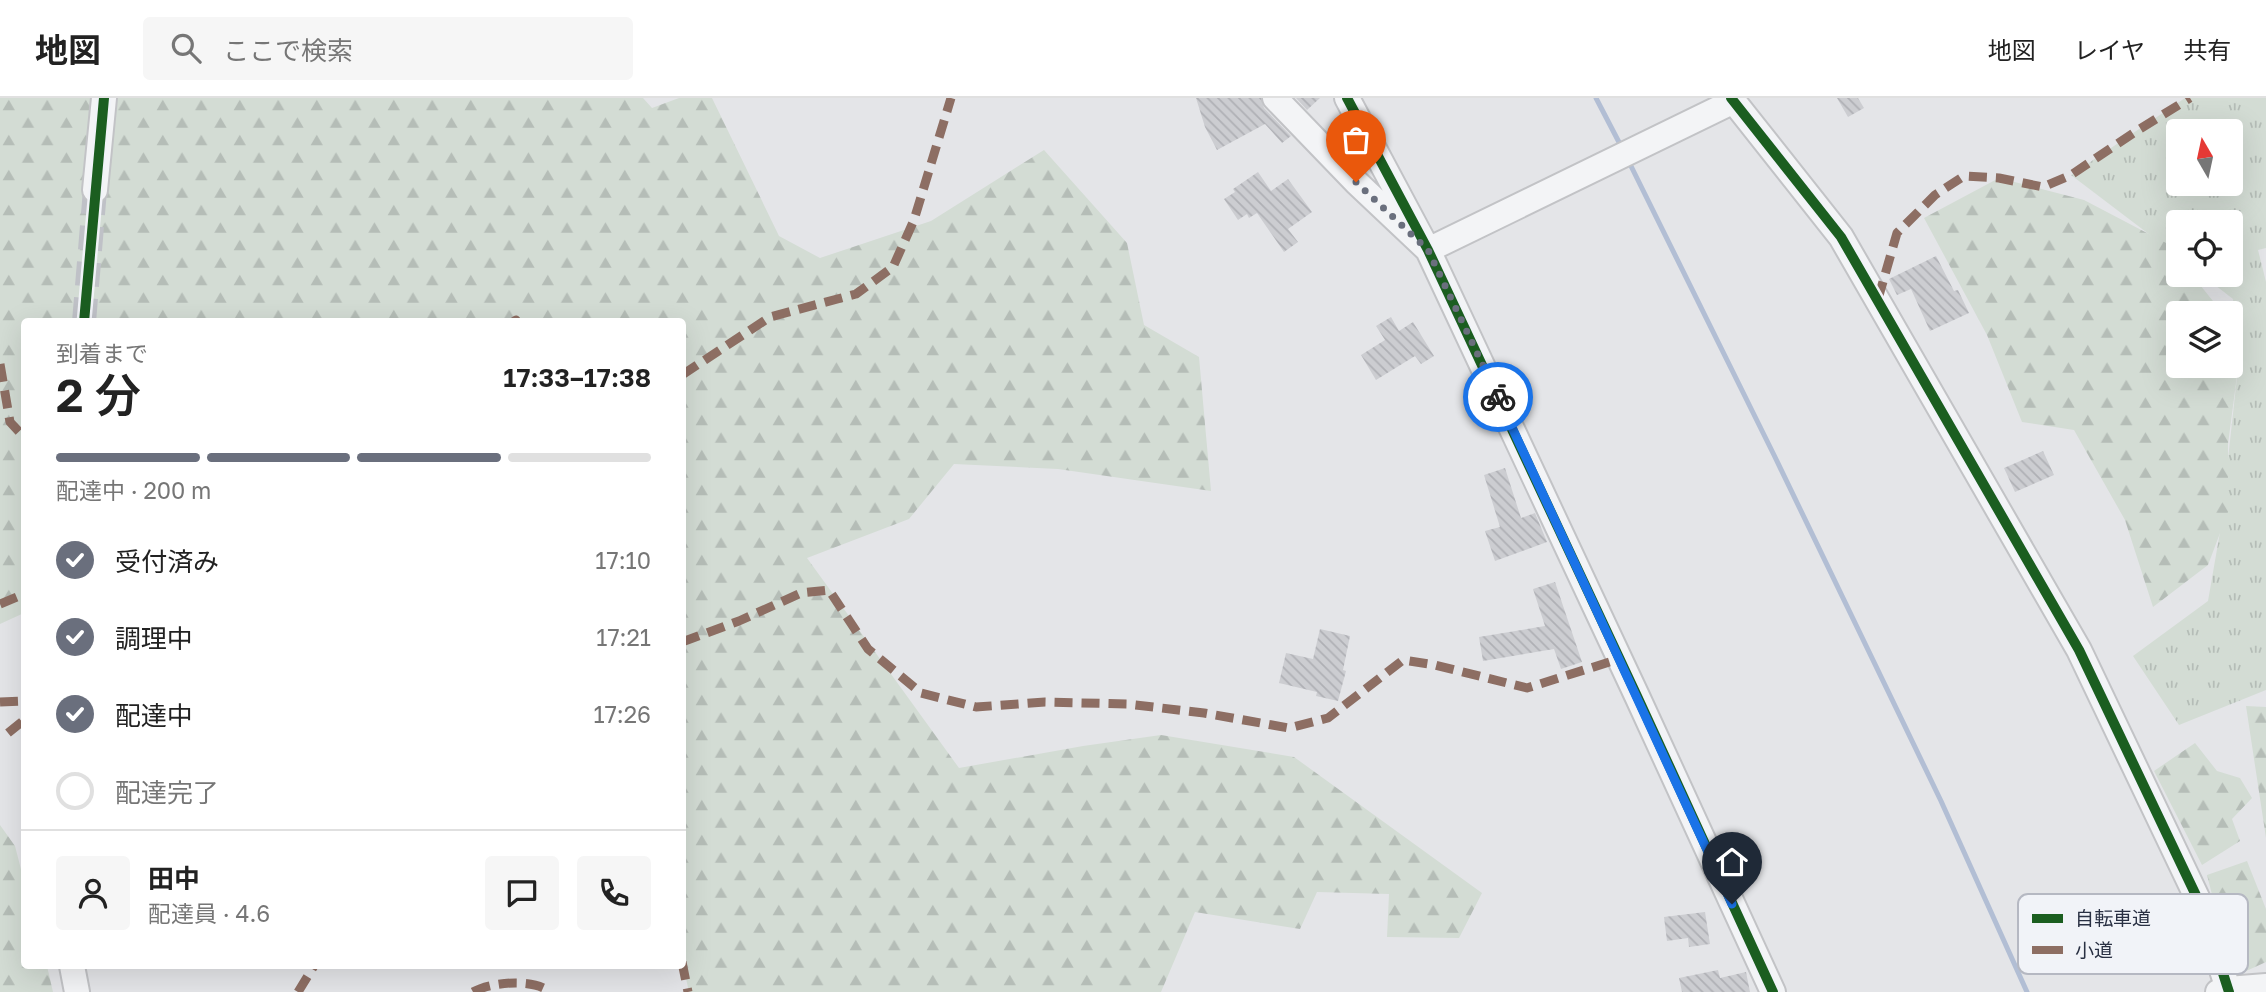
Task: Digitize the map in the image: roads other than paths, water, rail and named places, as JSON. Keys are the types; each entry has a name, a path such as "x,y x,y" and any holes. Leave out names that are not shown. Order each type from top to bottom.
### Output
{"street":[{"path":"95,190 104,98"},
{"path":"1275,98 1356,182 1428,250"},
{"path":"1347,98 1428,250 1773,992"},
{"path":"1428,250 1732,100 1841,237 2079,650 2195,894"},
{"path":"73,969 78,992"},
{"path":"2220,974 2225,991 2266,986"}],"waterway":[{"path":"1596,98 1622,148"},
{"path":"1628,160 1941,801 2018,972"},
{"path":"2019,974 2027,992"}],"tunnel":[{"path":"84,318 95,190"}]}
